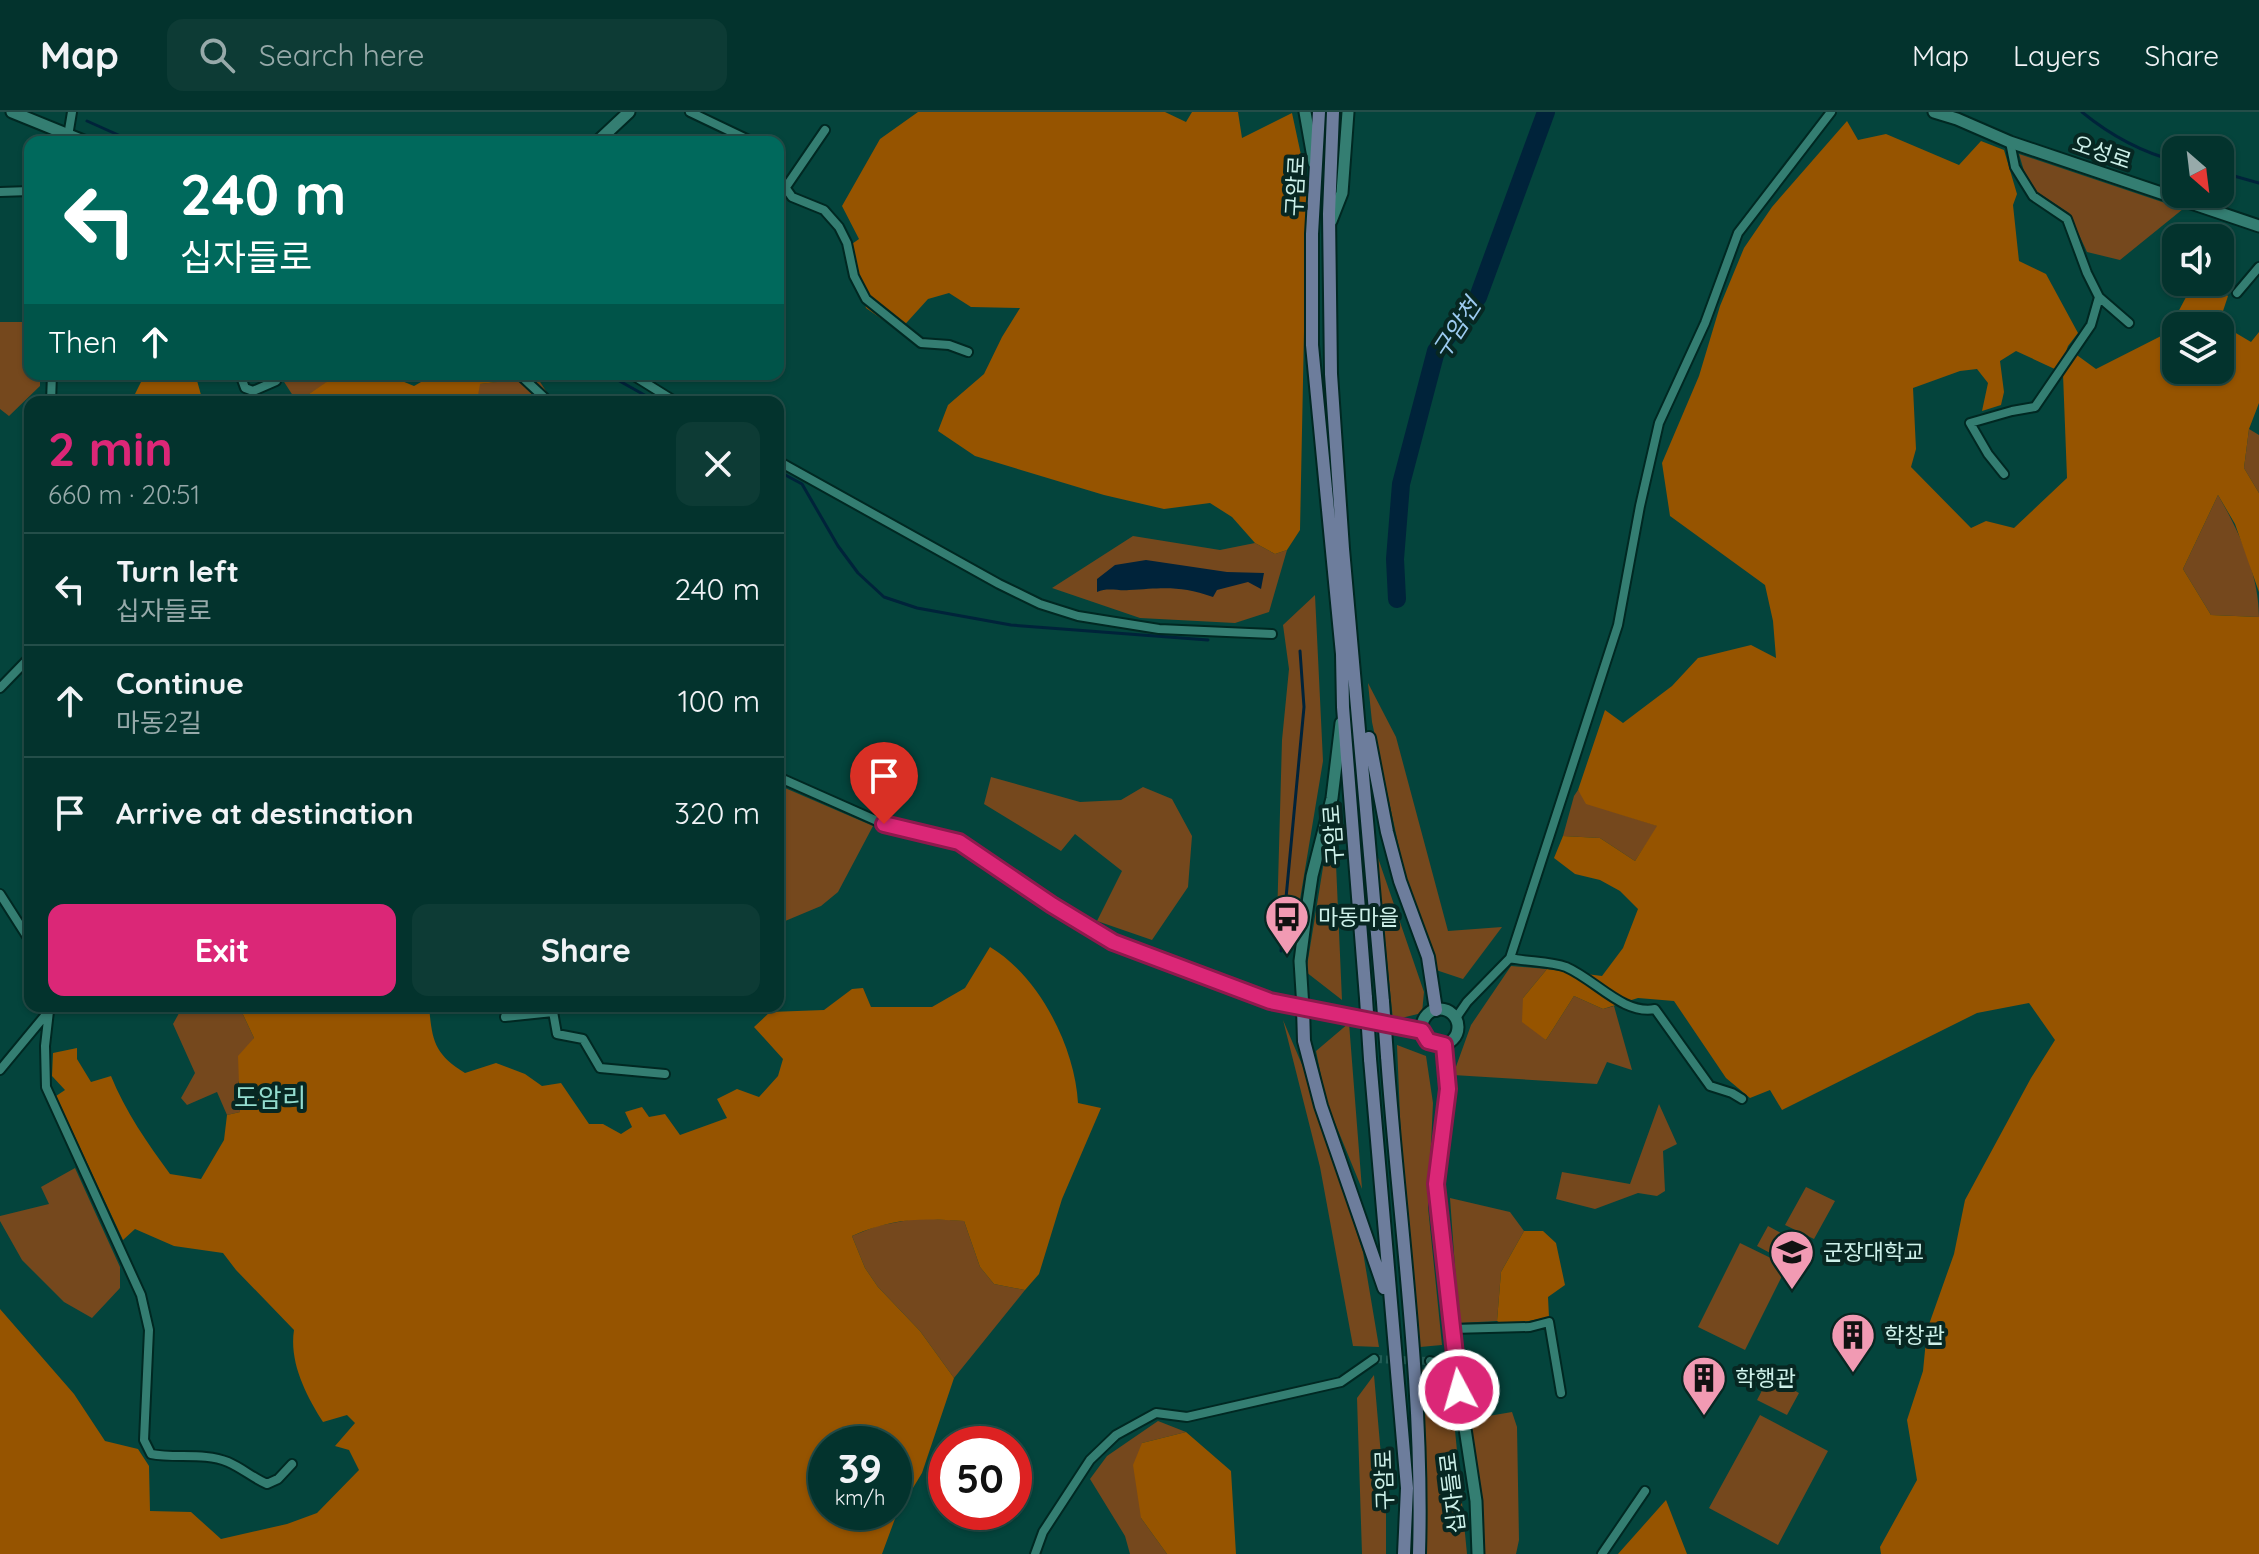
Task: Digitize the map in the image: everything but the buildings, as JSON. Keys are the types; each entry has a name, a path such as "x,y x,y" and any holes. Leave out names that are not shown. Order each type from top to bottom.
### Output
{"main road":[{"path":"12,112 64,136"},
{"path":"603,136 629,112"},
{"path":"1305,112 1315,170"},
{"name":"구암로","path":"1319,112 1312,345 1342,654 1343,707 1370,1059 1407,1488 1404,1554"},
{"name":"구암로","path":"1333,112 1329,225 1331,374 1395,1172 1413,1332 1421,1503 1419,1554"},
{"path":"1329,225 1342,193 1348,112"},
{"name":"오성로","path":"1934,112 2010,142 2259,226"},
{"path":"1352,634 1373,768 1387,832 1400,881 1428,957 1436,1010"},
{"path":"1343,707 1332,798 1312,876 1300,961 1304,1041 1321,1106 1351,1185 1391,1310"},
{"path":"1303,1008 1422,1031"},
{"path":"1436,1010 1447,1010 1456,1018 1457,1034 1444,1045 1428,1041 1422,1031 1423,1020 1436,1010"},
{"name":"십자들로","path":"1444,1045 1448,1089 1436,1184 1456,1369 1476,1501 1478,1554"}],"street":[{"path":"68,136 72,112"},
{"path":"690,112 740,136"},
{"path":"1456,1018 1467,1002 1510,958 1618,625 1659,423 1705,323 1738,233 1831,112"},
{"path":"786,187 825,130"},
{"path":"2010,142 2015,167 2033,196 2067,219 2099,297 2129,323"},
{"path":"784,184 792,197 824,210 839,227 847,243 854,276 866,299 921,343 949,345 968,352"},
{"path":"0,192 24,191"},
{"path":"2237,293 2259,267"},
{"path":"2004,474 1970,423 2035,407 2091,325 2099,297"},
{"path":"242,380 245,388 253,391 276,381"},
{"path":"525,380 543,396"},
{"path":"641,380 666,396"},
{"path":"784,464 1040,604 1078,616 1159,629 1272,634"},
{"path":"0,688 24,663"},
{"path":"784,780 884,824 959,842 1113,942 1270,1001 1303,1008"},
{"path":"0,894 24,932"},
{"path":"1510,958 1562,965 1591,980 1626,1007 1643,1011 1655,1009 1710,1086 1742,1099"},
{"path":"0,1070 48,1012"},
{"path":"50,1012 45,1046 46,1087 141,1295 149,1330 144,1440 151,1454 168,1458 204,1457 227,1461 267,1484 278,1479 292,1464"},
{"path":"505,1017 535,1012"},
{"path":"553,1012 557,1034 583,1039 600,1068 665,1074"},
{"path":"1452,1329 1530,1327 1549,1322 1561,1393"},
{"path":"1035,1554 1043,1532 1090,1460 1116,1435 1156,1413 1187,1417 1341,1382 1374,1359"},
{"path":"1430,1361 1456,1369"},
{"path":"1602,1554 1645,1491"}],"shaded area":[{"path":"918,112 1165,112 1186,122 1192,112 1238,112 1242,138 1292,113 1307,183 1300,530 1287,550 1275,554 1255,543 1232,517 1210,503 1164,509 1104,495 975,456 938,431 948,405 984,374 1020,308 971,307 949,293 928,299 899,331 866,308 849,246 859,239 842,206 880,139"},
{"path":"1847,121 1858,140 1886,134 1959,165 1981,141 2004,150 2017,194 2013,205 2019,261 2046,274 2078,333 2068,346 2059,371 2016,351 2000,361 2004,392 2001,405 1982,411 1988,383 1977,369 1960,371 1913,388 1916,449 1911,467 1971,528 1986,521 2014,528 2067,478 2063,374 2074,353 2096,369 2162,336 2162,384 2234,384 2234,332 2251,342 2259,332 2259,403 2249,429 2244,468 2259,493 2259,592 2235,524 2218,495 2183,569 2211,615 2259,617 2259,1554 1881,1554 1880,1547 1917,1480 1907,1420 1923,1371 1927,1330 1954,1254 1965,1200 2055,1040 2029,1003 1977,1013 1782,1110 1770,1090 1750,1098 1726,1078 1674,1001 1638,998 1603,1009 1574,996 1546,1040 1522,1022 1523,998 1547,969 1602,976 1623,948 1638,909 1620,891 1600,880 1575,874 1554,858 1563,836 1600,838 1635,861 1657,826 1586,804 1578,790 1605,710 1623,723 1672,686 1698,658 1751,645 1776,658 1773,621 1765,585 1670,516 1662,463 1699,376 1720,306 1744,248 1772,207"},
{"path":"2019,154 2162,202 2162,208 2183,209 2120,260 2087,252 2069,213 2037,192 2024,171"},
{"path":"2187,296 2228,296 2223,312 2178,312"},
{"path":"0,322 24,322 24,380 40,380 40,386 30,396 24,396 24,401 9,416 0,409"},
{"path":"142,380 197,380 201,396 134,396"},
{"path":"283,380 330,380 306,396 293,396"},
{"path":"330,380 400,380 414,386 424,380 514,380 480,384 478,396 306,396"},
{"path":"539,380 549,396 478,396 479,384"},
{"path":"2249,429 2259,435 2259,493 2244,468"},
{"path":"2218,495 2252,569 2259,617 2211,615 2183,569"},
{"path":"1133,536 1220,550 1255,543 1275,554 1287,550 1269,612 1235,623 1140,618 1052,588"},
{"path":"1315,595 1323,761 1292,948 1277,920 1282,740 1289,669 1283,625"},
{"path":"1368,683 1396,737 1448,931 1502,927 1463,979 1436,970 1404,871 1372,722"},
{"path":"991,777 1080,802 1121,800 1143,787 1172,799 1192,836 1188,887 1152,940 1097,921 1122,871 1075,834 1061,851 984,804"},
{"path":"784,788 873,826 838,892 821,906 784,921"},
{"path":"1578,790 1589,804 1658,826 1635,861 1600,838 1563,836"},
{"path":"1326,849 1336,864 1342,1000 1306,972"},
{"path":"1376,852 1424,992 1422,1013 1393,1020"},
{"path":"990,947 1024,976 1051,1015 1070,1059 1078,1103 1101,1108 1062,1199 1039,1274 1025,1290 994,1284 980,1267 964,1221 907,1221 852,1236 865,1268 878,1287 920,1331 954,1378 938,1426 928,1426 928,1455 912,1490 912,1426 808,1426 808,1530 891,1530 882,1554 0,1554 0,1309 74,1394 105,1441 138,1449 149,1466 150,1511 191,1512 221,1539 287,1524 317,1513 359,1470 349,1450 335,1446 355,1423 347,1415 323,1422 296,1366 294,1330 223,1253 174,1246 135,1229 123,1240 56,1096 65,1090 52,1076 53,1053 77,1048 77,1059 91,1082 111,1076 145,1139 170,1174 201,1179 224,1140 227,1115 240,1112 238,1056 254,1038 242,1012 430,1012 436,1045 447,1059 465,1073 496,1063 525,1074 542,1086 561,1083 589,1124 603,1124 621,1134 632,1127 625,1112 642,1107 649,1117 665,1114 680,1135 727,1118 717,1099 737,1089 759,1097 778,1076 783,1059 754,1027 770,1012 824,1010 852,989 863,988 871,1007 932,1007 965,988"},
{"path":"1511,966 1547,969 1523,998 1546,1040 1574,996 1603,1009 1614,1006 1632,1070 1607,1062 1597,1084 1453,1075 1471,1025"},
{"path":"180,1012 242,1012 254,1038 238,1084 240,1112 227,1115 217,1092 187,1105 181,1098 195,1073 173,1024"},
{"path":"1283,1020 1303,1067 1363,1252 1379,1347 1353,1346 1320,1167"},
{"path":"1349,1023 1362,1189 1326,1101 1316,1051"},
{"path":"1397,1045 1426,1056 1433,1103 1428,1207 1442,1345 1420,1347 1401,1140"},
{"path":"1659,1104 1677,1144 1663,1151 1665,1191 1657,1196 1638,1193 1595,1209 1556,1199 1562,1172 1630,1184"},
{"path":"75,1168 120,1267 120,1288 92,1318 64,1302 22,1260 0,1221 0,1216 49,1204 41,1187"},
{"path":"1806,1187 1835,1201 1814,1239 1785,1225"},
{"path":"1450,1198 1510,1212 1524,1231 1501,1272 1497,1321 1459,1323"},
{"path":"919,1218 964,1221 980,1267 994,1284 1025,1290 954,1378 920,1331 878,1287 865,1268 852,1236 877,1226"},
{"path":"1768,1226 1801,1244 1791,1264 1757,1246"},
{"path":"1524,1231 1543,1231 1556,1243 1565,1285 1548,1297 1549,1317 1505,1326 1497,1321 1501,1272"},
{"path":"1740,1243 1787,1266 1745,1350 1698,1327"},
{"path":"1422,1369 1451,1389 1467,1554 1426,1554"},
{"path":"1374,1375 1386,1513 1386,1554 1362,1554 1357,1398"},
{"path":"1769,1377 1799,1393 1787,1415 1757,1400"},
{"path":"1512,1412 1517,1427 1519,1540 1516,1554 1485,1554 1471,1419"},
{"path":"1760,1415 1828,1451 1778,1545 1709,1508"},
{"path":"1158,1421 1186,1432 1142,1443 1141,1518 1167,1554 1130,1554 1125,1536 1090,1479 1107,1456"},
{"path":"1186,1432 1231,1471 1236,1554 1167,1554 1141,1518 1133,1465 1142,1443"},
{"path":"1666,1500 1687,1554 1618,1554"}],"water":[{"path":"1146,560 1227,572 1264,573 1261,589 1248,582 1217,590 1213,597 1171,588 1097,592 1097,579 1115,565"}],"waterway":[{"name":"구암천","path":"1397,599 1395,559 1401,484 1436,351 1478,297 1546,112"},
{"path":"2082,112 2126,142 2162,157"},
{"path":"87,121 121,136"},
{"path":"2234,176 2259,183"},
{"path":"618,380 646,396"},
{"path":"784,474 802,484 838,546 858,573 884,597 917,608 1011,625 1208,640"},
{"path":"1281,951 1304,707 1300,651"}],"tunnel":[{"path":"1374,1359 1430,1361"}],"place":[{"name":"마동마을","path":"1287,956"},
{"name":"군장대학교","path":"1792,1291"},
{"name":"학창관","path":"1853,1374"},
{"name":"학행관","path":"1704,1417"}],"district":[{"name":"도암리","path":"270,1097"}],"route":[{"path":"884,824 959,842 1113,942 1270,1001 1422,1031 1428,1041 1444,1045 1448,1089 1436,1184 1459,1390"}]}
